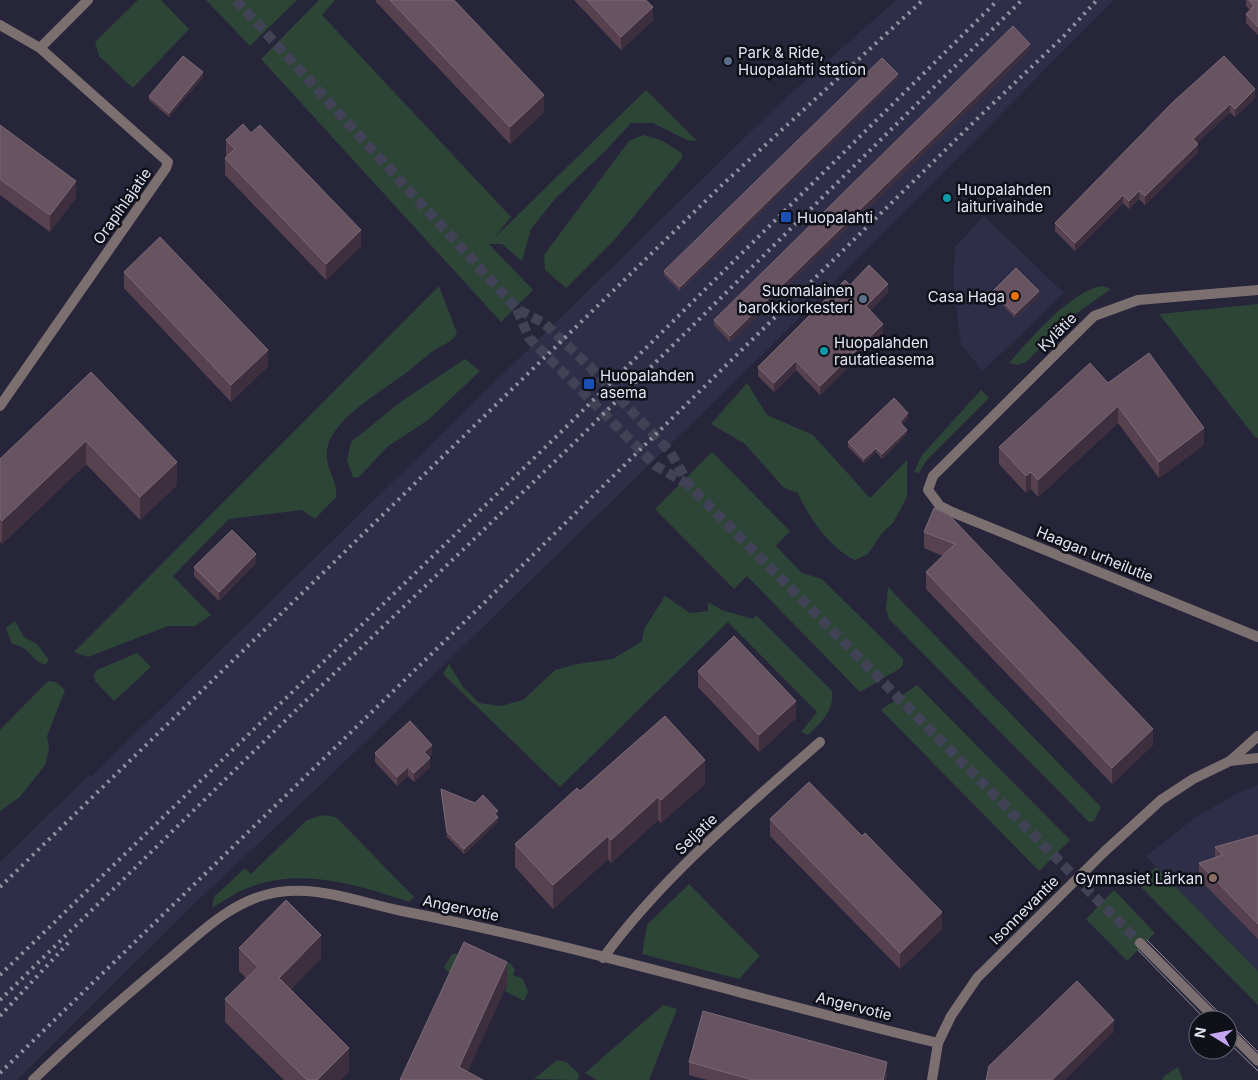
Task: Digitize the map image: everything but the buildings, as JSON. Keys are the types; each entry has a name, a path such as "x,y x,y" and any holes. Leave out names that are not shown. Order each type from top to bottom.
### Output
{"street":[{"path":"0,25 40,48 88,0"},
{"name":"Orapihlajatie","path":"0,406 166,168 168,162 40,48"},
{"name":"Kylätie","path":"928,490 933,476 1094,316 1138,300 1258,290"},
{"name":"Haagan urheilutie","path":"928,490 940,506 952,512 1258,637"},
{"name":"Isonnevantie","path":"932,1080 938,1043 951,1016 977,978 1104,852 1161,800 1194,779 1230,761 1258,736"},
{"name":"Seljatie","path":"603,958 631,919 716,834 820,742"},
{"name":"Isonnevantie","path":"1230,761 1258,758"},
{"name":"Angervotie","path":"33,1080 109,1009 213,923 238,907 264,895 290,891 311,891 337,895 482,927 938,1043"},
{"path":"1140,943 1207,1010"},
{"path":"1238,1041 1258,1061"}],"shaded area":[{"path":"896,0 1114,0 767,350 328,778 193,905 17,1080 0,1080 0,862 89,775 91,777 779,104"},
{"path":"984,216 1064,293 983,371 961,345 953,281 955,247"},
{"name":"Gymnasiet Lärkan","path":"1258,785 1258,971 1146,856 1196,817 1240,792"}],"green space":[{"path":"138,0 161,0 189,29 133,88 99,56 95,42"},
{"path":"206,0 297,0 250,46"},
{"path":"319,0 335,0 322,15 511,217 493,239 646,90 697,141 687,140 653,123 631,123 555,199 531,229 522,261 502,244 489,244 533,290 501,322 261,59"},
{"path":"643,135 661,140 682,153 682,158 616,238 566,288 545,270 544,255 629,141"},
{"path":"439,286 457,333 450,342 433,351 361,405 350,414 333,434 328,445 327,460 335,485 336,497 315,519 302,510 229,519 173,576 211,615 195,626 168,626 88,657 74,652"},
{"path":"1102,286 1111,289 1077,313 1026,362 1018,365 1009,363 1039,330 1065,306 1090,289"},
{"path":"1258,304 1258,438 1255,437 1159,314"},
{"path":"465,359 480,371 428,420 387,447 358,478 353,477 347,461 351,442 402,401"},
{"path":"747,383 767,415 813,435 870,498 907,460 907,497 893,523 882,533 868,554 855,560 838,549 814,522 798,493 784,488 745,444 711,424"},
{"path":"981,390 989,398 926,461 919,473 914,472 922,455"},
{"path":"712,452 790,531 776,546 802,573 822,579 903,659 903,665 899,669 860,692 747,576 734,589 655,509"},
{"path":"888,587 1101,807 1094,821 1089,822 889,619 886,609"},
{"path":"665,596 690,613 708,611 708,602 722,610 753,619 756,615 832,691 831,704 826,716 808,735 801,732 817,712 728,622 560,787 443,674 449,664 463,687 479,703 501,706 523,700 555,670 577,664 613,659 642,641 644,629"},
{"path":"15,621 24,637 37,644 49,660 45,665 23,648 12,644 6,628"},
{"path":"137,653 151,667 114,701 95,681 94,675 97,670"},
{"path":"48,681 56,682 65,690 47,736 49,749 45,765 20,797 0,811 0,730"},
{"path":"917,685 1070,840 1039,871 881,710"},
{"path":"322,815 336,817 414,897 409,902 328,880 286,879 265,882 245,889 212,908 214,897 245,868 251,874 307,820"},
{"path":"1156,867 1258,971 1258,1005 1138,884"},
{"path":"689,884 760,956 739,979 642,954 647,925"},
{"path":"1114,890 1155,933 1127,961 1086,919"},
{"path":"473,953 510,963 515,970 513,975 523,979 528,992 524,1001 505,991 507,986 464,965 456,981 444,967 452,954"},
{"path":"663,1005 677,1009 649,1080 597,1080 585,1073"},
{"path":"557,1060 566,1062 579,1074 578,1080 534,1079"},
{"path":"1178,1067 1183,1080 1162,1080 1164,1076"}],"tunnel":[{"path":"236,0 517,309 544,323 591,368 670,452 690,486 1140,943"},
{"path":"517,309 529,338 656,466 689,485"}],"tram line":[{"path":"1147,940 1216,1010"},
{"path":"1138,950 1196,1010"},
{"path":"1238,1032 1258,1052"},
{"path":"1238,1052 1258,1071"}],"railway":[{"path":"0,887 723,184 923,0"},
{"path":"0,975 561,432 998,0"},
{"path":"0,1000 290,716 573,444 1022,0"},
{"path":"0,1073 1063,37 1097,0"},
{"path":"0,1016 70,941"}],"place":[{"name":"Park & Ride, Huopalahti station","path":"728,61"},
{"name":"Huopalahden laiturivaihde","path":"947,198"},
{"name":"Huopalahti","path":"786,217"},
{"name":"Casa Haga","path":"1015,296"},
{"name":"Suomalainen barokkiorkesteri","path":"863,299"},
{"name":"Huopalahden rautatieasema","path":"824,351"},
{"name":"Huopalahden asema","path":"589,384"},
{"name":"Gymnasiet Lärkan","path":"1213,878"}]}
